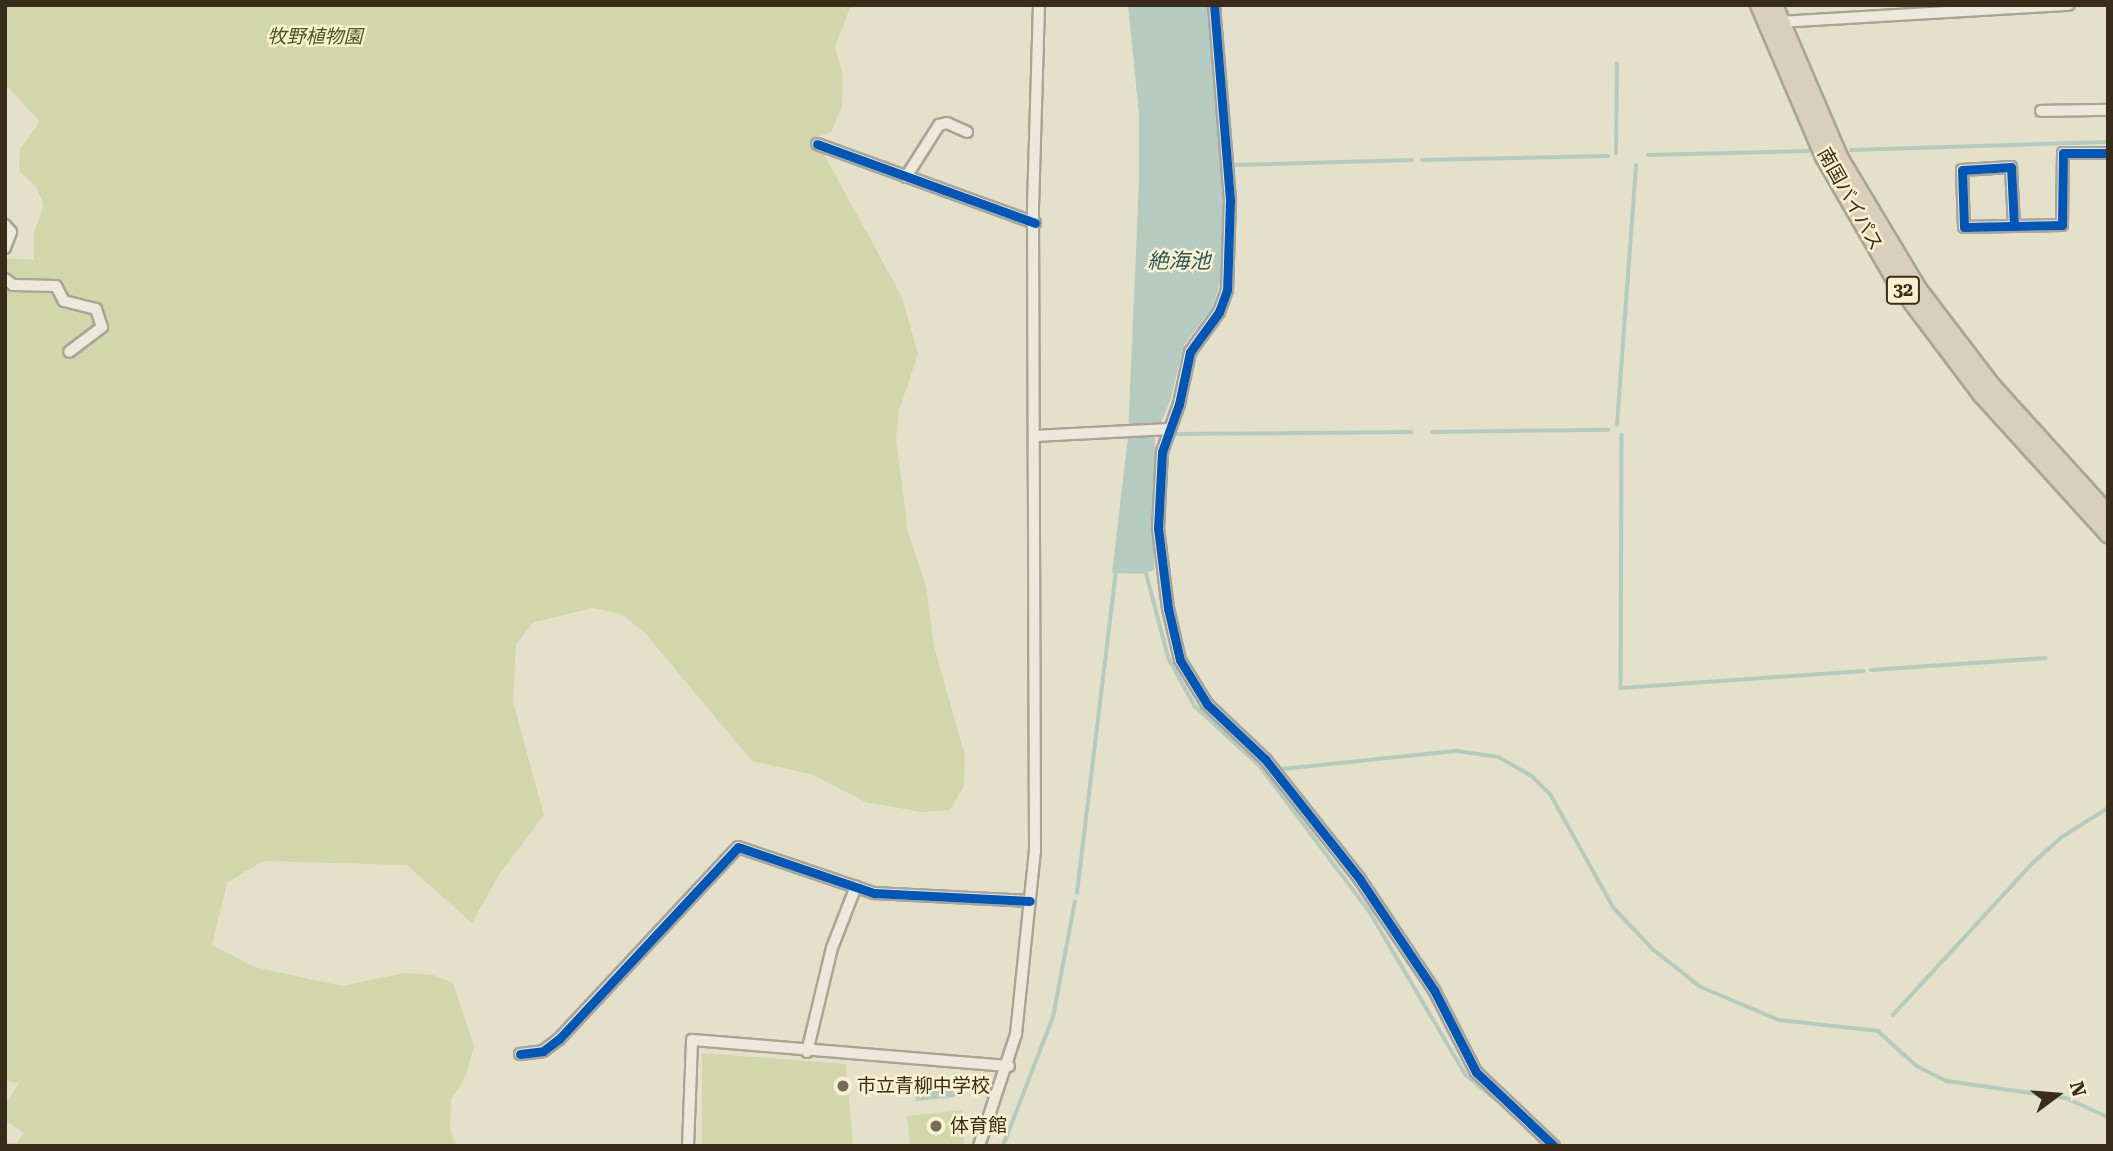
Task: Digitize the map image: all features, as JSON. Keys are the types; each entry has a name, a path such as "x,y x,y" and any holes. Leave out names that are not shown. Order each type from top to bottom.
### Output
{"highway":[{"name":"南国バイパス","path":"1759,5 1824,157 1896,281 1982,395 2108,534"},
{"name":"南国バイパス","path":"1774,5 1840,159 1919,289 1993,387 2108,514"}],"street":[{"path":"979,1146 1009,1066 1022,1001 1035,851 1035,223 1039,5"},
{"path":"1214,5 1230,201 1227,290 1219,312 1190,352 1179,404 1166,428 1158,528 1168,608 1180,660 1207,705 1265,759 1359,878 1434,990 1476,1072 1554,1146"},
{"path":"1780,22 1943,9 2069,5"},
{"path":"2041,111 2108,110"},
{"path":"906,177 939,125 947,123 967,132"},
{"path":"817,144 1035,223"},
{"path":"2014,226 2011,167 1962,170 1964,227 2014,226 2063,225 2063,153 2108,153"},
{"path":"5,225 11,232 5,248"},
{"path":"5,279 13,285 56,286 64,301 96,309 102,327 69,352"},
{"path":"1035,436 1166,428"},
{"path":"520,1054 543,1051 559,1039 738,847 874,893 1030,901"},
{"path":"807,1052 832,948 856,886"},
{"path":"688,1146 692,1040 807,1052 1009,1066"}],"green space":[{"name":"牧野植物園","path":"5,5 851,5 835,47 843,76 842,106 831,132 815,138 902,297 918,354 899,410 896,439 908,532 926,586 934,646 965,756 964,786 950,810 922,812 865,802 814,775 752,761 644,632 621,614 593,608 534,622 516,644 513,702 544,815 498,876 472,923 407,865 263,861 227,883 212,945 254,967 342,986 404,973 433,975 453,983 474,1046 466,1075 451,1100 450,1128 456,1146 5,1146 5,1142 16,1143 24,1133 5,1120 5,1105 19,1083 5,1081 5,258 34,260 34,232 44,205 36,187 19,171 20,149 40,122 5,84"},
{"path":"702,1053 846,1064 853,1146 702,1146"},
{"name":"体育館","path":"963,1110 964,1146 910,1146 907,1116"}],"water":[{"name":"絶海池","path":"1128,5 1209,5 1223,170 1223,274 1212,308 1184,345 1170,401 1155,437 1154,570 1141,574 1112,573 1128,437 1139,180 1139,114"},
{"path":"954,1078 955,1097 916,1101 914,1082"}],"waterway":[{"path":"1616,154 1617,64"},
{"path":"1851,150 2108,142"},
{"path":"1648,155 1808,151"},
{"path":"1422,160 1608,156"},
{"path":"1233,165 1412,160"},
{"path":"1617,425 1636,166"},
{"path":"1432,432 1608,430"},
{"path":"1176,434 1411,432"},
{"path":"1622,435 1621,688 1863,671"},
{"path":"1145,568 1169,659 1195,706 1260,766 1370,912 1466,1075 1515,1115"},
{"path":"1077,893 1116,573"},
{"path":"1871,670 2046,658"},
{"path":"1282,769 1457,751 1499,757 1533,777 1551,795 1614,908 1653,949 1701,987 1779,1020 1878,1031 1917,1066 1947,1081 2066,1098 2108,1117"},
{"path":"1893,1015 2033,863 2062,837 2108,808"},
{"path":"1003,1146 1053,1017 1075,902"},
{"path":"1533,1132 1543,1146"}],"cycle path":[{"path":"1214,5 1230,201 1227,290 1219,312 1190,352 1179,404 1162,452 1158,528 1168,608 1180,660 1207,704 1265,759 1359,878 1434,990 1476,1072 1554,1146"},
{"path":"817,144 1035,223"},
{"path":"2014,226 2011,167 1962,170 1964,227 2062,225 2063,153 2108,153"},
{"path":"520,1054 543,1051 559,1039 738,847 874,893 1030,901"}],"place":[{"name":"市立青柳中学校","path":"843,1086"},
{"name":"体育館","path":"936,1126"}]}
